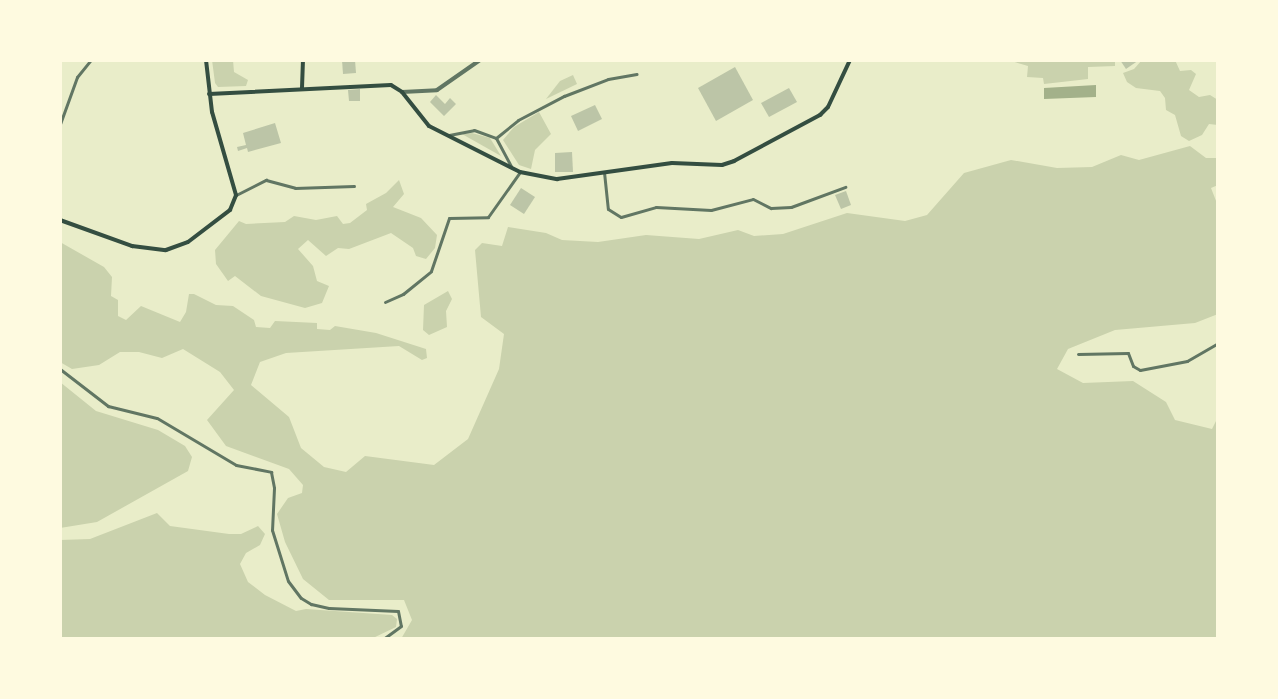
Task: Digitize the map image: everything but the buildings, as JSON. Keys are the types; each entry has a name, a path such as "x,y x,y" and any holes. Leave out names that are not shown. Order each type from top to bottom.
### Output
{"main road":[{"path":"60,220 132,246 166,250 177,249 220,219 232,206 236,195 209,94 206,60"},
{"path":"302,88 303,60"},
{"path":"209,94 375,83 391,85 402,92 422,120 520,172 557,179 672,163 722,165 734,161 820,115 850,60"}],"street":[{"path":"60,124 77,77 91,60"},
{"path":"402,92 437,90 480,60"},
{"path":"496,138 518,120 564,96 608,79 637,74"},
{"path":"449,135 474,130 496,138 511,166"},
{"path":"385,302 415,286 431,271 449,218 488,217 520,172"},
{"path":"604,172 608,209 621,217 656,207 711,210 753,199 771,208 791,207 845,187"},
{"path":"236,195 266,180 291,188 354,186"},
{"path":"1078,354 1128,353 1133,366 1140,370 1187,361 1218,343"},
{"path":"60,369 108,406 157,418 236,465 271,472 272,530 288,581 301,598 311,604 329,608 398,611 401,626 383,639"}],"shaded area":[{"path":"212,60 233,60 234,72 248,80 246,86 218,87"},
{"path":"1008,60 1115,60 1115,66 1088,67 1088,79 1044,84 1043,78 1027,77 1028,66"},
{"path":"1142,60 1175,60 1180,71 1191,70 1196,74 1189,90 1199,97 1210,95 1218,100 1218,125 1209,124 1202,135 1189,141 1181,136 1175,115 1166,110 1165,98 1160,91 1136,88 1127,82 1123,73 1134,69"},
{"path":"573,75 577,84 546,99 560,81"},
{"path":"1096,85 1096,97 1044,99 1044,88"},
{"path":"539,112 551,134 535,150 531,169 519,165 503,140 514,127"},
{"path":"472,133 490,138 501,156 462,134"},
{"path":"1190,146 1206,158 1218,158 1218,185 1211,188 1218,206 1218,314 1195,323 1115,330 1068,349 1057,369 1083,383 1133,381 1166,402 1175,420 1212,429 1218,417 1218,639 401,639 412,620 404,600 329,600 303,579 285,542 277,514 288,498 302,493 303,485 289,469 226,446 207,420 234,390 220,372 183,349 162,358 139,352 120,352 99,365 72,369 60,362 60,242 104,267 112,277 111,296 118,300 118,316 126,320 141,306 180,322 186,312 189,294 194,294 216,305 233,306 254,320 256,327 270,328 275,321 317,323 317,329 330,330 335,326 376,333 426,349 427,358 422,360 399,346 286,353 260,362 251,385 289,417 301,448 324,467 346,472 365,456 434,465 468,439 499,369 504,334 481,317 475,250 482,243 502,246 508,227 546,233 562,240 598,242 646,235 699,239 738,230 754,236 783,234 847,213 905,221 927,215 964,173 1011,160 1057,168 1092,167 1121,155 1139,160"},
{"path":"399,180 404,194 393,207 421,218 437,235 435,248 426,259 416,256 413,248 391,233 349,249 338,248 326,256 308,240 298,249 313,266 317,281 329,286 322,303 305,308 261,296 235,276 228,281 216,264 215,250 239,221 246,224 285,222 294,216 316,220 337,216 343,224 350,223 367,210 366,204 386,193"},
{"path":"448,291 452,299 446,311 447,327 429,335 423,330 424,305"},
{"path":"60,382 96,411 158,430 185,446 192,457 188,471 97,522 60,528"},
{"path":"157,513 170,526 229,534 241,534 258,526 265,534 260,545 246,553 240,564 248,582 265,595 296,611 306,609 392,615 397,619 396,627 371,639 60,639 60,540 90,539"}]}
